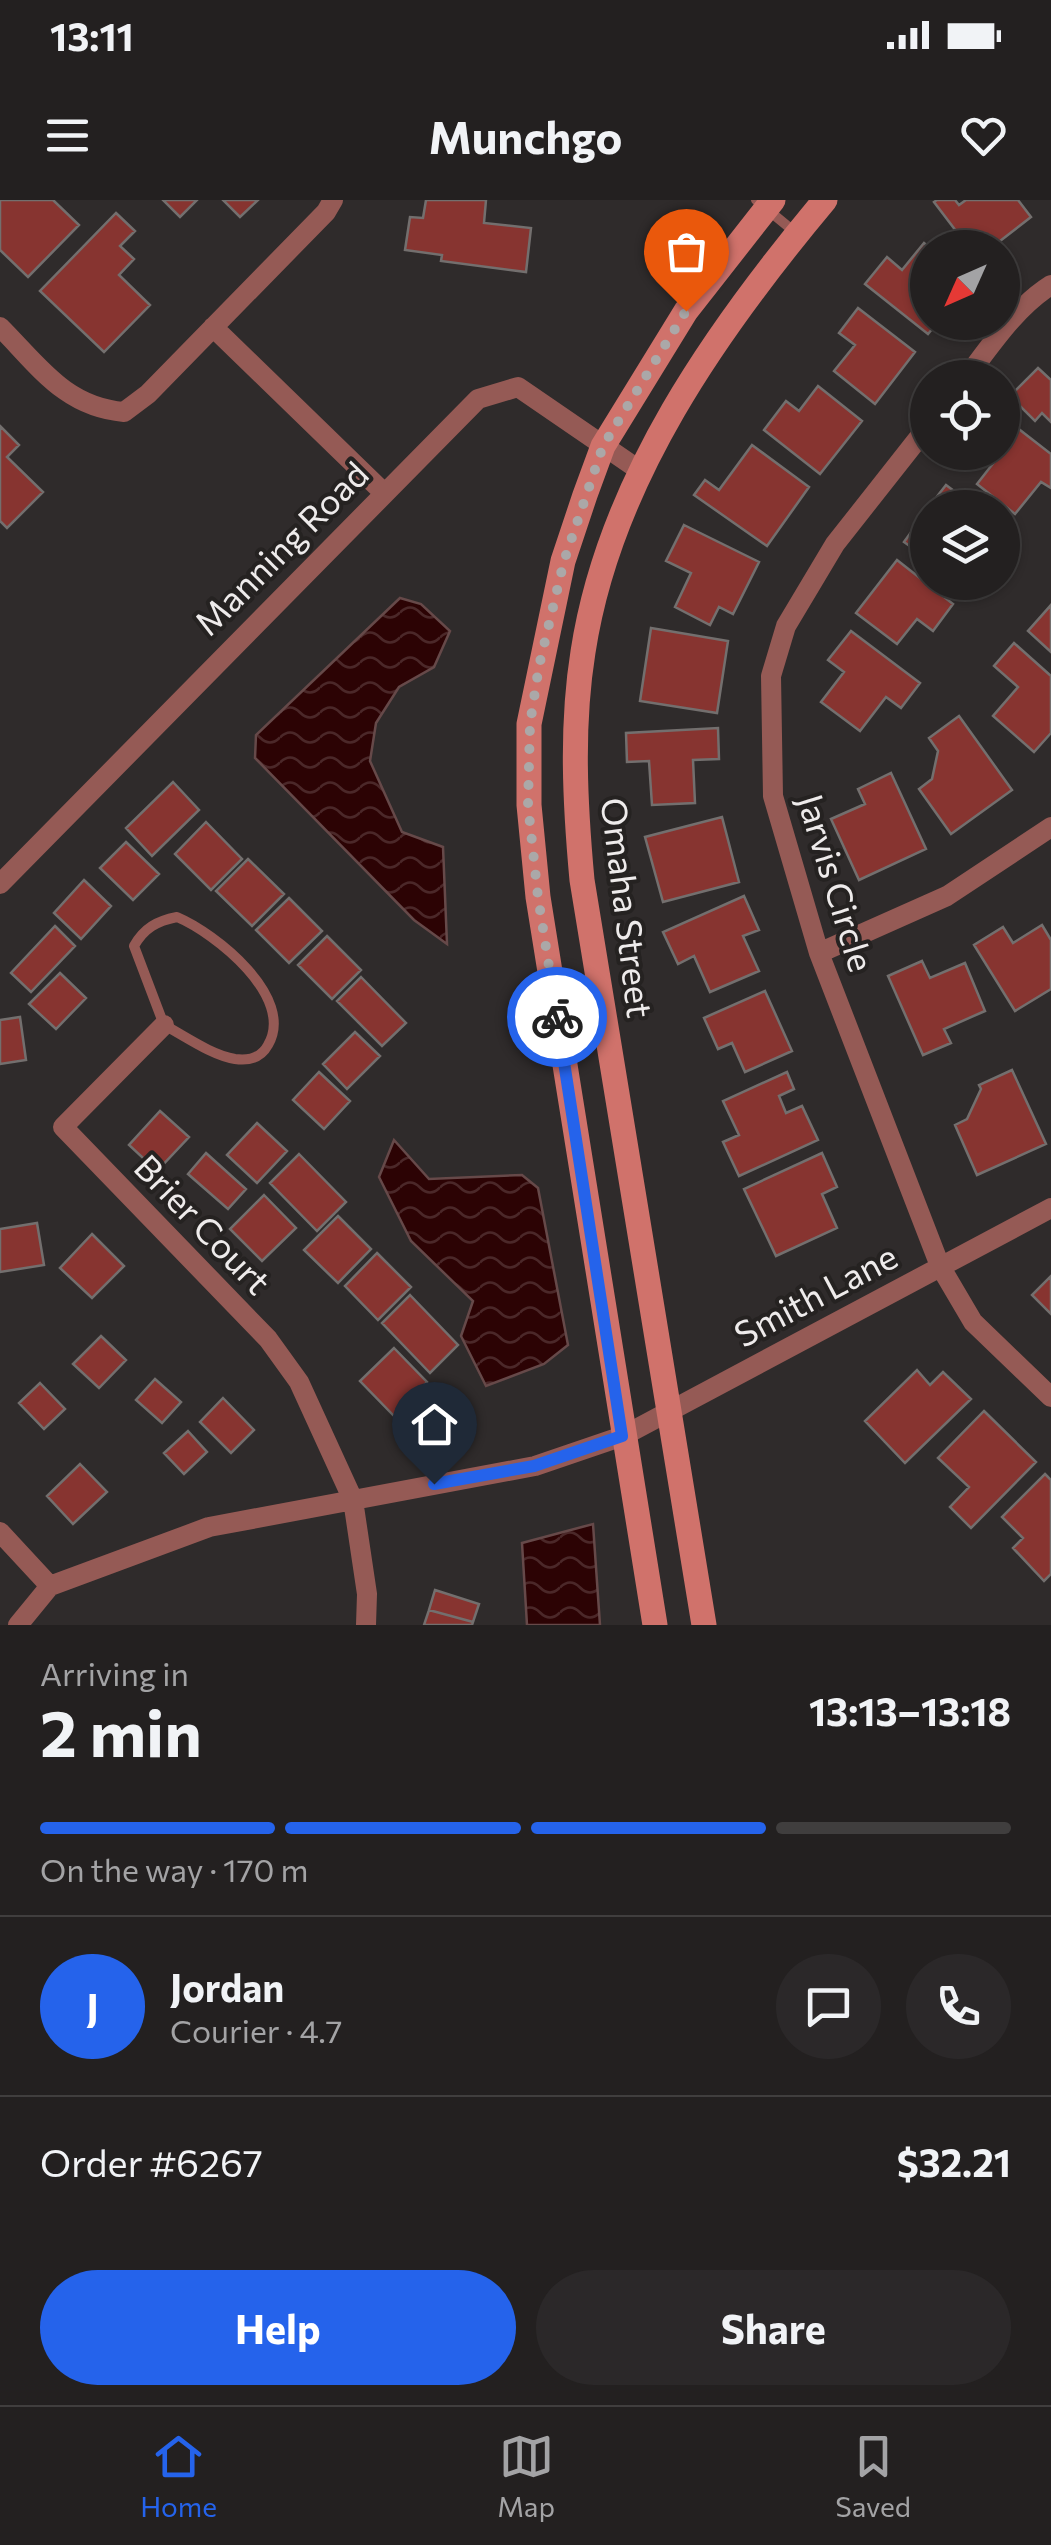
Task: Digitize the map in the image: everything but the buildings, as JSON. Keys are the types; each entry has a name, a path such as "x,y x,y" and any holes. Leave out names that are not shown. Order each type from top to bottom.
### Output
{"main road":[{"name":"Omaha Street","path":"704,1625 585,900 575,803 576,719 583,650 599,580 642,472 700,366 825,200"},
{"path":"655,1625 538,897 528,805 530,724 539,666 564,561 603,446 686,311 765,203"}],"street":[{"path":"0,327 65,393 96,410 124,412 148,394 326,212 333,200"},
{"path":"980,360 1038,293 1051,285"},
{"path":"213,327 383,492"},
{"name":"Manning Road","path":"0,884 478,399 518,387 642,472"},
{"name":"Jarvis Circle","path":"910,449 835,544 786,626 771,676 773,796 819,953 940,1266"},
{"path":"819,953 947,896 1051,827"},
{"name":"Brier Court","path":"164,1025 62,1127 268,1339 299,1382 352,1500"},
{"path":"940,1266 1051,1208"},
{"name":"Smith Lane","path":"50,1586 209,1527 534,1466 622,1436 940,1266 973,1322 1051,1397"},
{"path":"352,1500 367,1594 366,1625"},
{"path":"0,1532 50,1586 18,1625"}],"lane":[{"path":"765,203 797,234"},
{"path":"177,917 201,927 237,958 267,995 275,1022 270,1043 260,1056 246,1060 230,1058 164,1025 134,946 159,920 177,917"}],"water":[{"path":"400,598 421,604 450,631 434,667 399,687 376,723 370,761 402,832 443,847 447,944 414,920 255,758 256,735"},
{"path":"394,1140 429,1179 522,1175 538,1188 568,1345 544,1364 486,1386 461,1336 473,1301 411,1241 379,1177"},
{"path":"593,1524 600,1625 527,1625 522,1543"}],"way so far":[{"path":"557,1017 528,805 530,724 539,666 564,561 603,446 686,311"}],"route":[{"path":"434,1484 534,1466 622,1436 557,1017"}]}
